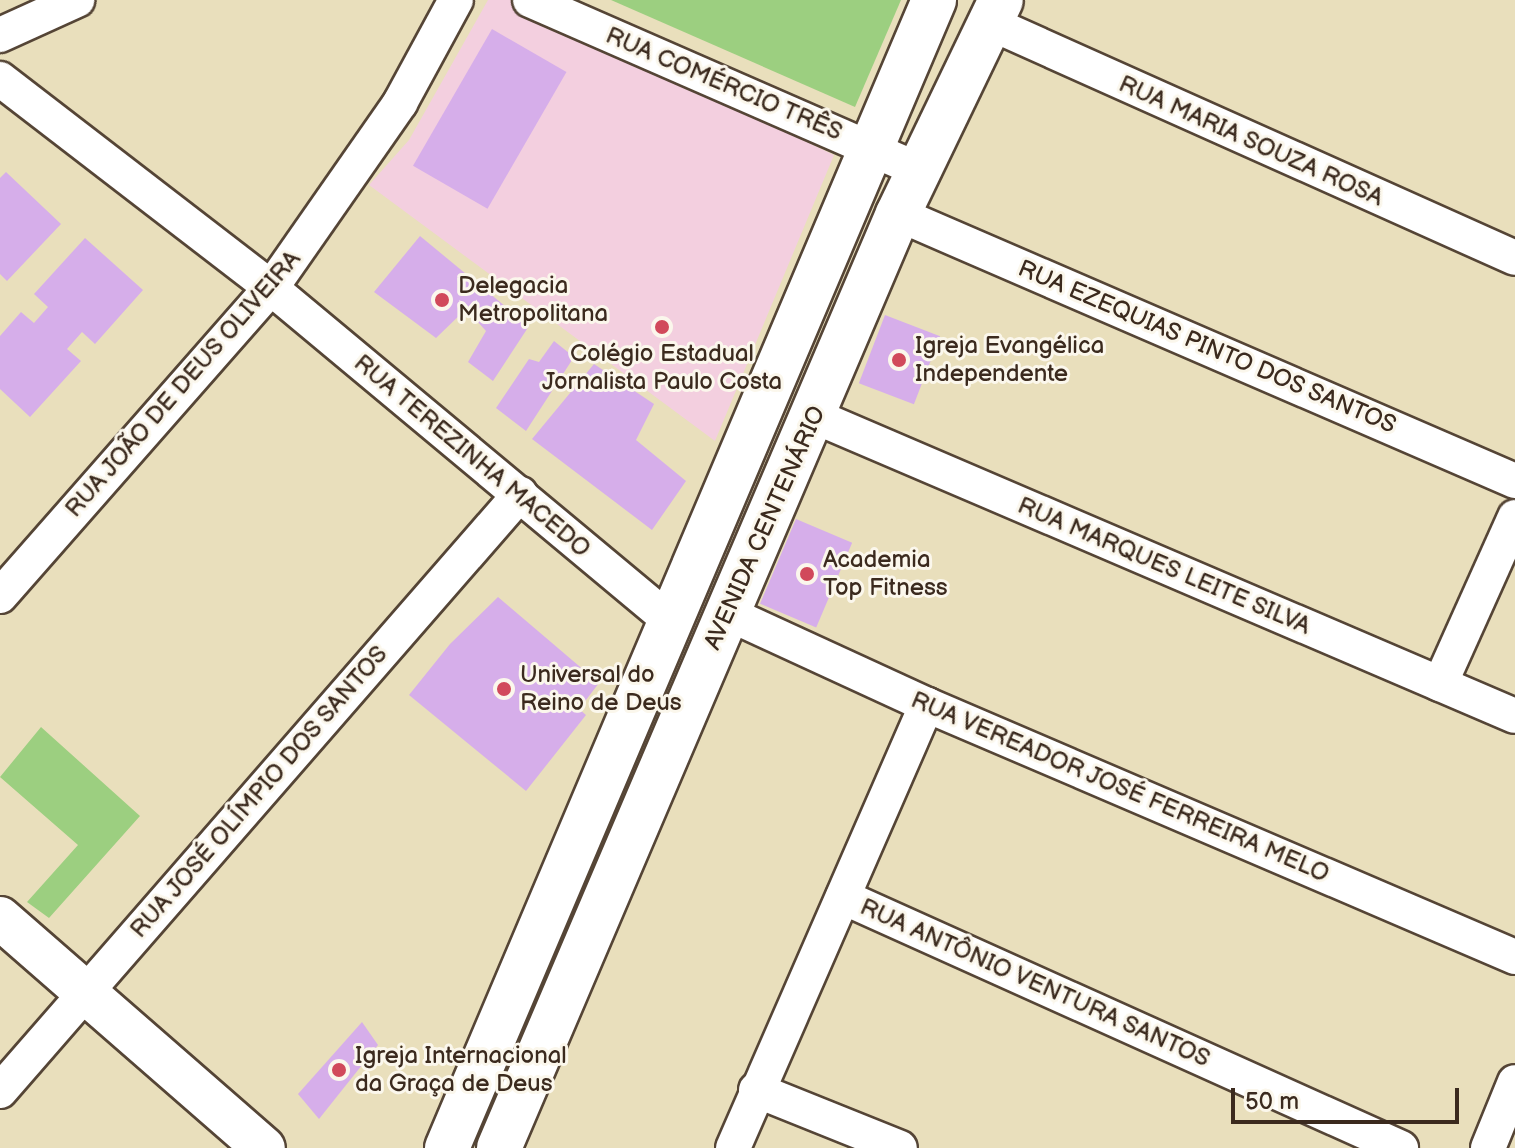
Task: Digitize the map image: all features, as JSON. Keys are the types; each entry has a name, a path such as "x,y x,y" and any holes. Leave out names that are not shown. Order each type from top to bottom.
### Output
{"main road":[{"name":"AVENIDA CENTENÁRIO","path":"447,1148 673,623 934,0"},
{"name":"AVENIDA CENTENÁRIO","path":"499,1148 898,214 994,11"},
{"path":"757,423 808,429"}],"street":[{"path":"0,35 77,0"},
{"name":"RUA JOÃO DE DEUS OLIVEIRA","path":"0,596 271,288 400,103 456,0"},
{"name":"RUA COMÉRCIO TRÊS","path":"530,0 919,170"},
{"name":"RUA MARIA SOUZA ROSA","path":"994,11 1515,258"},
{"name":"RUA TEREZINHA MACEDO","path":"0,79 271,288 673,623"},
{"name":"RUA EZEQUIAS PINTO DOS SANTOS","path":"898,214 1515,481"},
{"name":"RUA MARQUES LEITE SILVA","path":"808,429 1515,716"},
{"name":"RUA JOSÉ OLÍMPIO DOS SANTOS","path":"0,1091 520,494"},
{"path":"1440,684 1515,517"},
{"name":"RUA VEREADOR JOSÉ FERREIRA MELO","path":"727,613 927,705 1515,957"},
{"path":"733,1148 927,705"},
{"name":"RUA ANTÔNIO VENTURA SANTOS","path":"843,897 1401,1148"},
{"path":"0,918 264,1148"},
{"path":"1488,1148 1515,1082"},
{"path":"756,1090 900,1148"}],"shaded area":[{"name":"Colégio Estadual Jornalista Paulo Costa","path":"488,0 510,0 834,155 715,441 369,185 409,140"}],"green space":[{"path":"611,0 901,0 855,107"},
{"path":"41,727 140,816 49,918 27,902 78,845 0,777"}],"building":[{"path":"492,29 566,72 487,209 413,166"},
{"path":"6,172 61,224 7,281 0,274 0,178"},
{"name":"Delegacia Metropolitana","path":"420,236 529,326 493,381 468,362 486,331 466,309 436,338 374,292"},
{"path":"85,238 143,290 95,344 82,332 67,349 81,361 30,417 0,389 0,336 21,312 34,323 48,307 34,294"},
{"name":"Igreja Evangélica Independente","path":"885,315 940,336 914,404 859,383"},
{"path":"554,341 574,357 526,431 496,408 529,359 539,362"},
{"path":"594,364 654,404 636,440 686,481 652,530 532,439"},
{"name":"Academia Top Fitness","path":"796,519 852,543 816,628 760,604"},
{"name":"Universal do Reino de Deus","path":"498,597 599,683 579,709 586,715 526,791 409,695 450,644"},
{"name":"Igreja Internacional da Graça de Deus","path":"362,1022 378,1045 319,1119 298,1094"}],"place":[{"name":"Delegacia Metropolitana","path":"442,300"},
{"name":"Colégio Estadual Jornalista Paulo Costa","path":"662,327"},
{"name":"Igreja Evangélica Independente","path":"899,360"},
{"name":"Academia Top Fitness","path":"807,574"},
{"name":"Universal do Reino de Deus","path":"504,689"},
{"name":"Igreja Internacional da Graça de Deus","path":"339,1070"}]}
